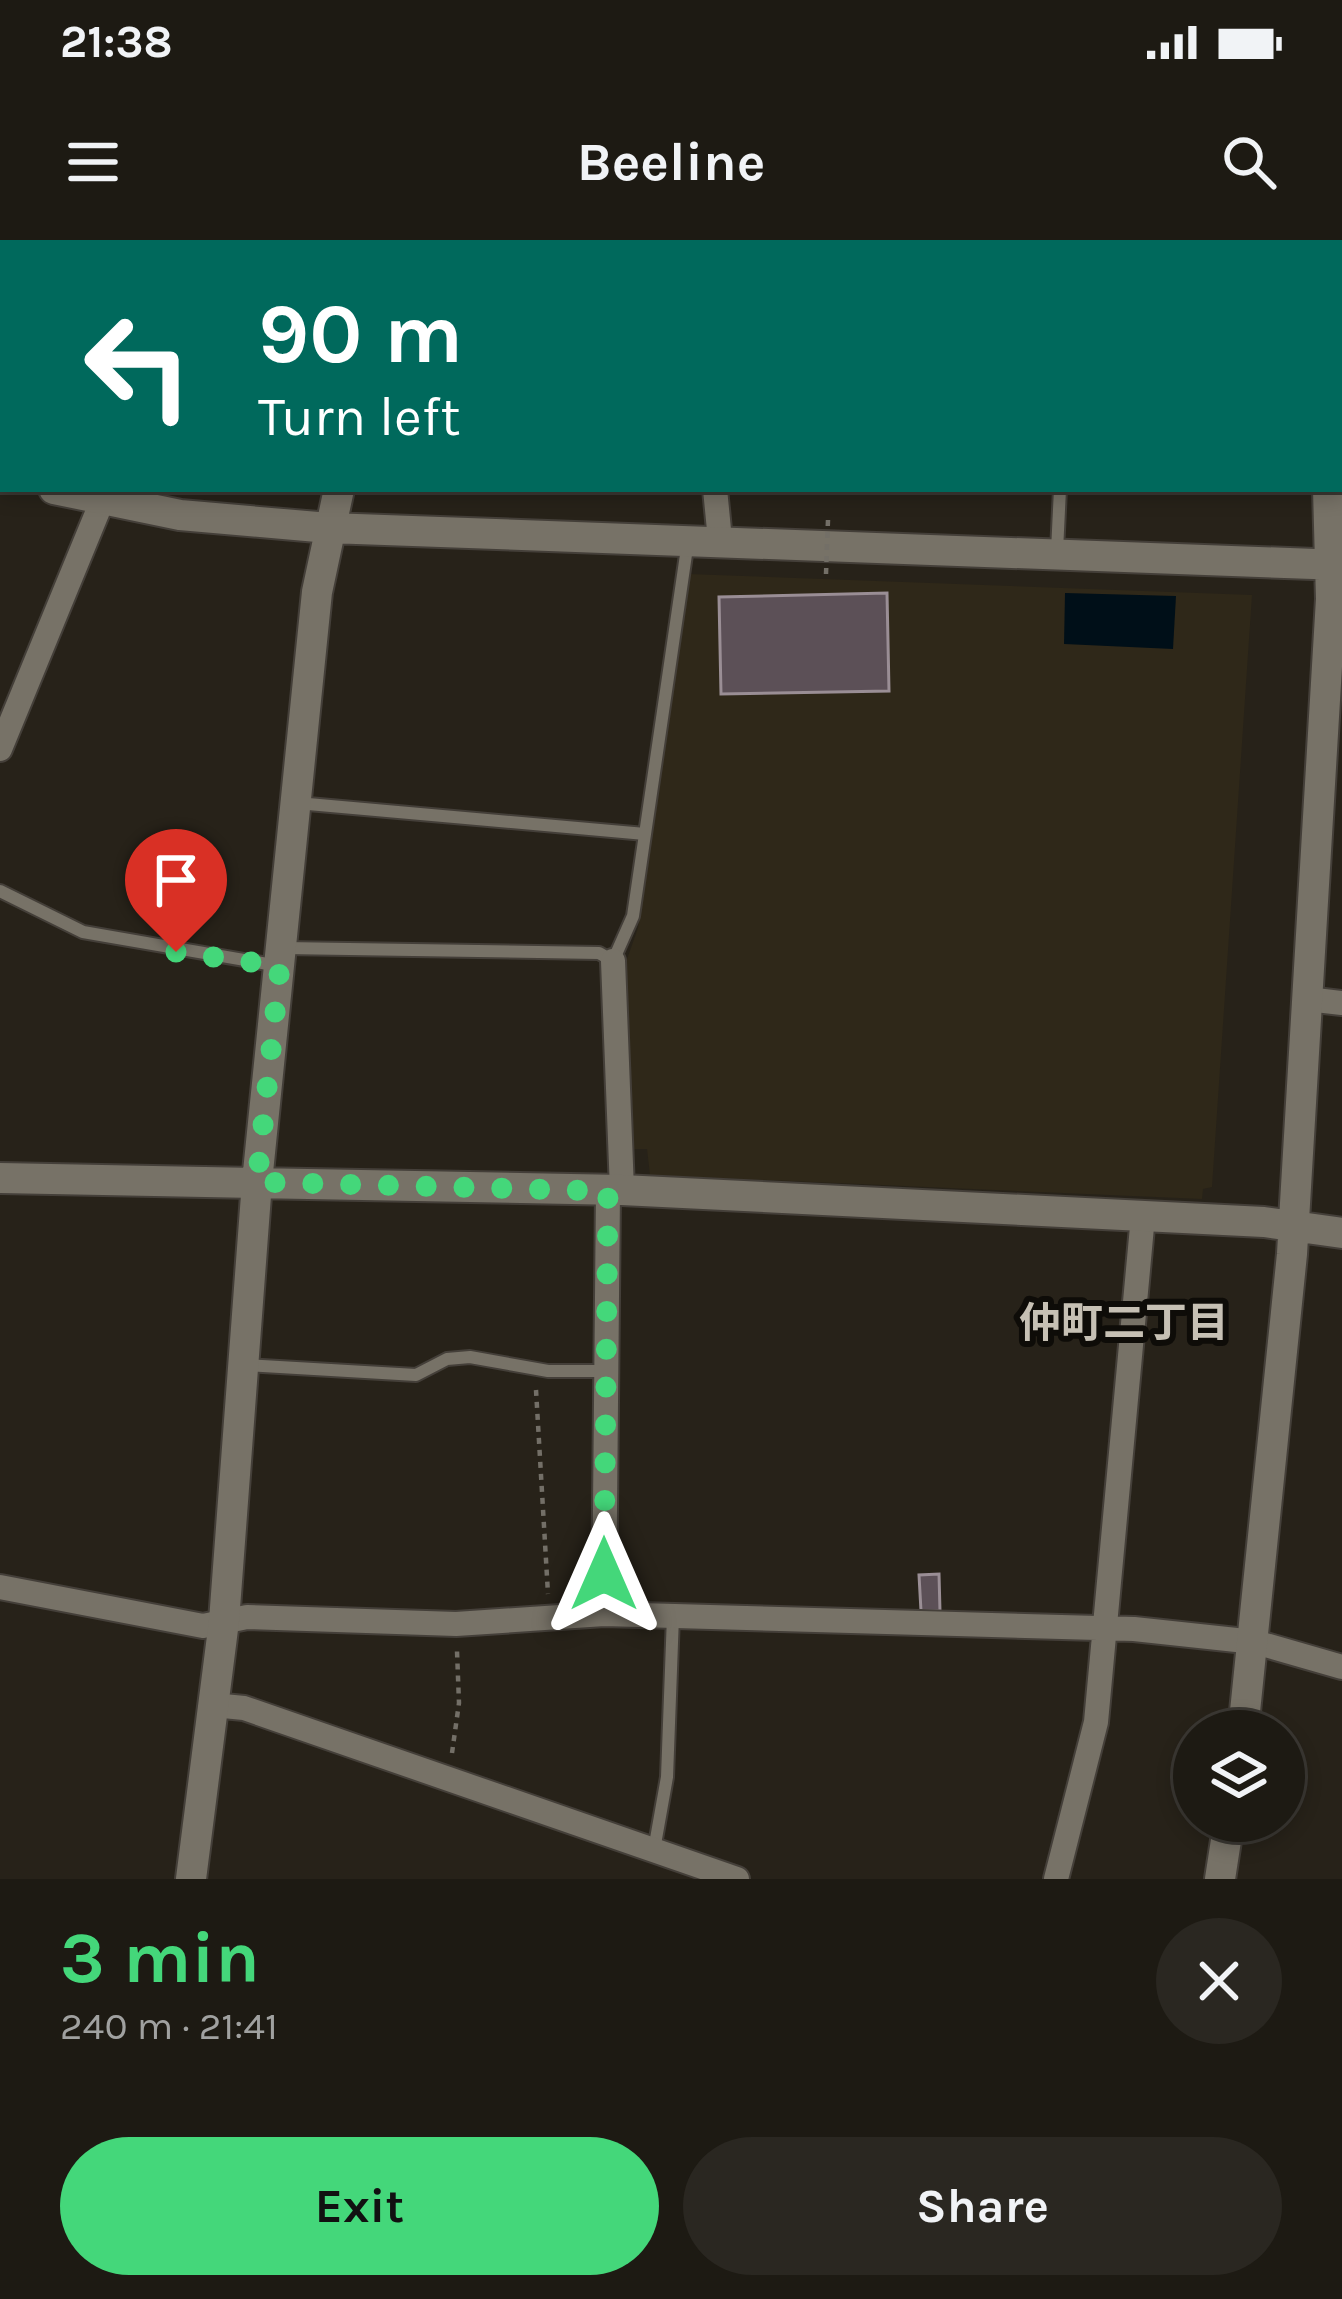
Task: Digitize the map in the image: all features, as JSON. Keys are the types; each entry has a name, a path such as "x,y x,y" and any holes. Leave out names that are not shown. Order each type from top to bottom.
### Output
{"street":[{"path":"190,1879 224,1621 257,1182 296,802 329,528 338,492"},
{"path":"720,540 721,492"},
{"path":"1246,1710 1294,1225 1335,564 1328,492"},
{"path":"0,749 105,495 197,517 329,528 1335,564"},
{"path":"604,1614 603,1372 615,1191 613,961"},
{"path":"1307,999 1342,1003"},
{"path":"0,1178 615,1191 1143,1216 1294,1225 1342,1233"},
{"path":"1056,1879 1091,1751 1143,1216"},
{"path":"0,1587 192,1624 456,1624 604,1614 1105,1628 1255,1642 1342,1666"},
{"path":"213,1705 244,1708 737,1879"},
{"path":"1220,1879 1226,1842"}],"lane":[{"path":"1058,552 1060,492"},
{"path":"0,891 95,935 281,957 599,953 613,961 634,916 688,539"},
{"path":"296,802 645,834"},
{"path":"244,1365 416,1375 447,1359 470,1357 535,1369 603,1372"},
{"path":"653,1851 667,1777 673,1616"}],"path":[{"path":"826,574 828,520"},
{"path":"535,1369 549,1618"},
{"path":"448,1777 460,1703 456,1624"}],"shaded area":[{"path":"688,574 1252,595 1212,1187 1203,1189 1202,1199 650,1175 647,1149 634,1149 626,962 638,928"},
{"path":"1065,593 1176,596 1173,649 1064,644"}],"building":[{"path":"887,593 889,691 721,694 719,597"},
{"path":"939,1574 940,1611 921,1611 919,1575"}],"district":[{"name":"仲町二丁目","path":"1124,1322"}],"route":[{"path":"176,952 280,966 257,1182 608,1191 603,1286 604,1574"}]}
